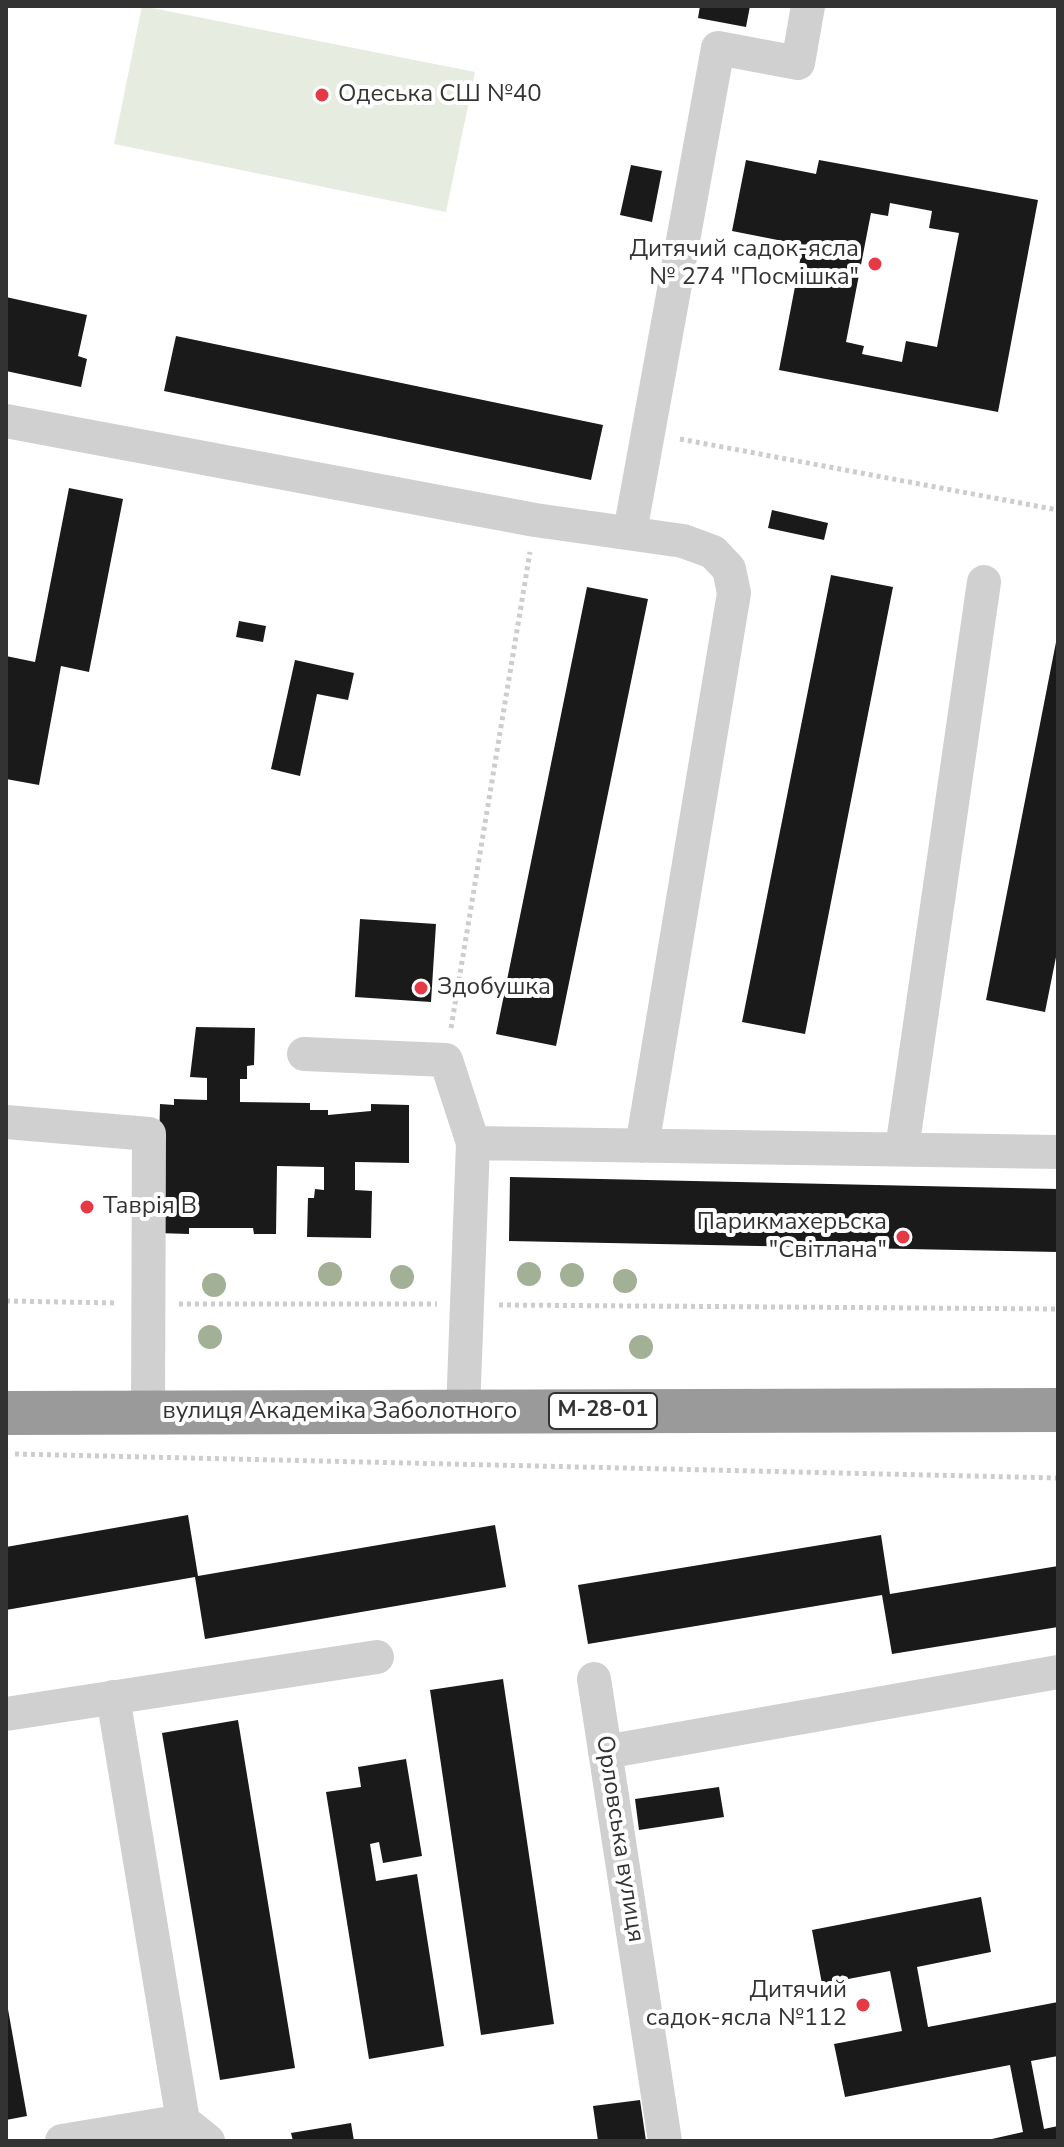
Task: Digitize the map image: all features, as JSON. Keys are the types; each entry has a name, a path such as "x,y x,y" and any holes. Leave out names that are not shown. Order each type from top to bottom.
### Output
{"highway":[{"name":"вулиця Академіка Заболотного","path":"6,1413 1058,1410"}],"street":[{"path":"630,532 718,48 798,63 808,6"},
{"path":"6,421 535,520 683,541 713,552 729,569 734,593 642,1146"},
{"path":"902,1149 984,582"},
{"path":"304,1054 446,1060 473,1143 463,1412"},
{"path":"6,1122 149,1134 148,1413"},
{"path":"473,1143 1058,1152"},
{"path":"6,1714 377,1657"},
{"path":"605,1752 1058,1672"},
{"name":"Орловська вулиця","path":"594,1679 665,2141"},
{"path":"62,2141 196,2131 113,1697"}],"path":[{"path":"648,433 1058,510"},
{"path":"446,1060 535,520"},
{"path":"6,1301 1058,1309"},
{"path":"6,1454 1058,1478"}],"shaded area":[{"path":"142,6 475,72 446,212 114,144"}],"building":[{"path":"700,6 750,6 746,27 698,18"},
{"path":"746,160 816,174 819,160 1038,200 998,412 779,370 803,245 732,231","holes":["890,203 932,211 929,228 959,233 937,347 906,341 902,362 862,354 864,346 846,342 871,213 888,216"]},
{"path":"631,165 662,171 652,222 620,215"},
{"path":"6,297 87,315 78,356 87,359 81,387 6,371"},
{"path":"176,336 603,425 591,480 164,391"},
{"path":"69,488 123,499 89,672 61,666 39,785 6,779 6,656 35,662"},
{"path":"772,510 828,523 824,540 768,528"},
{"path":"831,575 893,587 805,1034 742,1022"},
{"path":"587,587 648,599 556,1046 496,1034"},
{"path":"239,621 266,626 263,642 236,637"},
{"path":"1057,637 1058,947 1045,1012 986,1000"},
{"path":"295,660 354,673 348,700 317,694 300,776 271,769"},
{"path":"360,919 436,924 431,1002 355,997"},
{"path":"196,1027 255,1028 254,1065 247,1066 247,1079 240,1079 240,1102 310,1103 310,1110 328,1110 328,1115 371,1111 371,1104 409,1105 409,1163 355,1162 355,1190 372,1191 371,1238 307,1237 308,1198 314,1198 315,1189 324,1190 324,1167 277,1166 276,1234 254,1234 253,1228 189,1228 189,1234 157,1233 160,1104 174,1105 174,1099 207,1100 207,1078 190,1077"},
{"path":"510,1177 1058,1189 1058,1252 509,1241"},
{"path":"188,1515 198,1576 495,1525 506,1587 205,1639 195,1577 6,1610 6,1547"},
{"path":"881,1535 890,1594 1058,1566 1058,1627 892,1654 882,1595 588,1644 578,1585"},
{"path":"503,1679 554,2024 481,2035 430,1690"},
{"path":"238,1720 295,2068 220,2080 162,1733"},
{"path":"406,1759 422,1856 383,1863 379,1842 370,1844 376,1881 417,1874 444,2046 369,2059 326,1792 361,1787 358,1767"},
{"path":"719,1787 724,1817 639,1830 635,1799"},
{"path":"981,1897 991,1952 917,1967 928,2027 1058,2002 1058,2056 1031,2061 1044,2129 1058,2126 1058,2141 983,2141 1023,2132 1010,2065 845,2097 834,2044 902,2031 890,1971 822,1984 812,1930"},
{"path":"6,1998 27,2116 6,2120"},
{"path":"640,2100 646,2141 598,2141 593,2106"},
{"path":"351,2123 354,2141 293,2141 291,2133"}],"place":[{"name":"Одеська СШ №40","path":"322,95"},
{"name":"Дитячий садок-ясла № 274 \"Посмішка\"","path":"875,264"},
{"name":"Здобушка","path":"421,988"},
{"name":"Таврія В","path":"87,1207"},
{"name":"Парикмахерьска \"Світлана\"","path":"903,1237"},
{"name":"Дитячий садок-ясла №112","path":"863,2005"}]}
